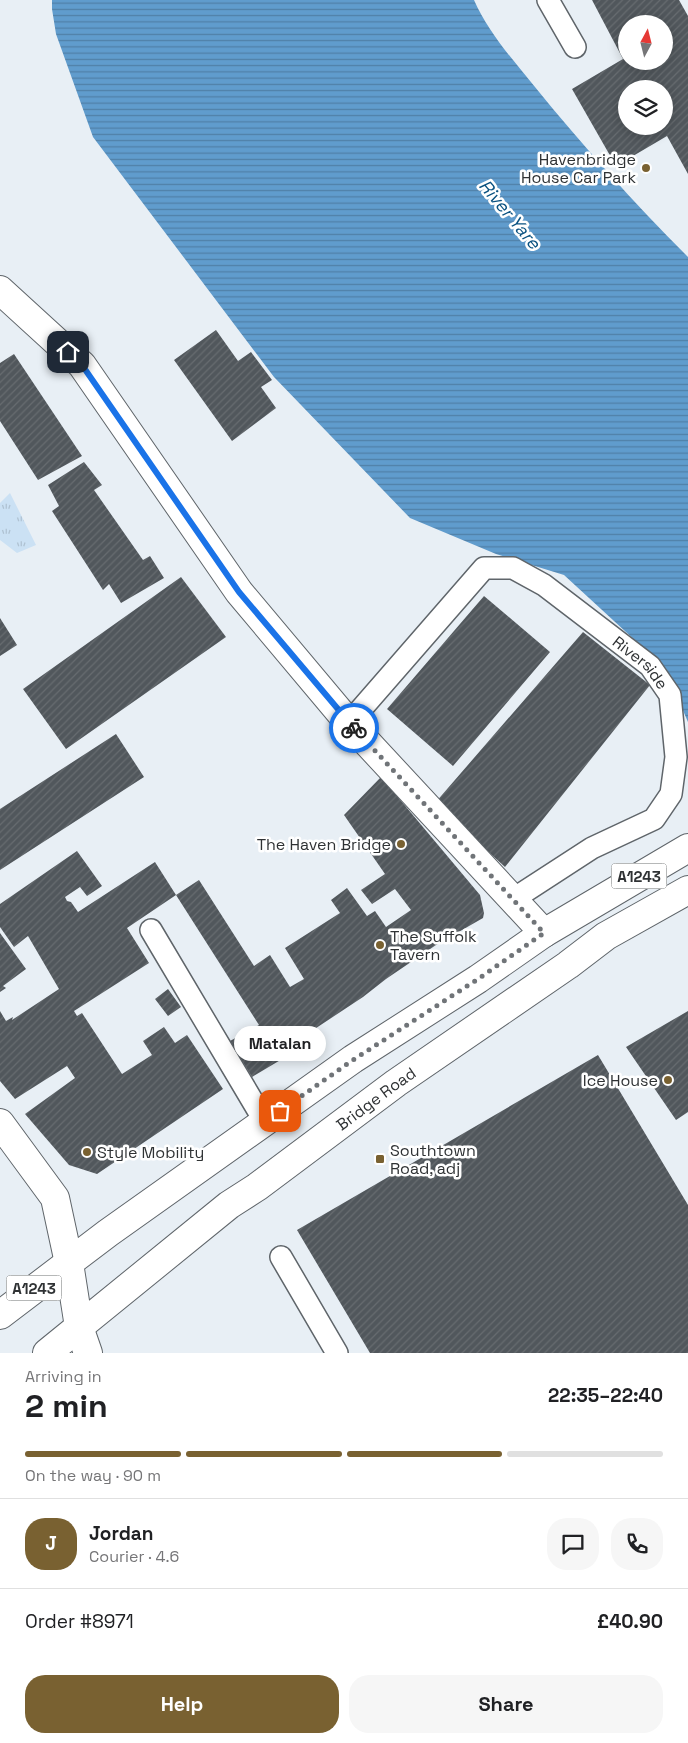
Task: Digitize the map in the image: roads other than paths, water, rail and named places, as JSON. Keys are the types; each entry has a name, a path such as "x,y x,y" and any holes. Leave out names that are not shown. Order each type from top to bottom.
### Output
{"main road":[{"path":"0,290 82,365 239,592 349,723 544,933"},
{"name":"A1243","path":"0,1314 108,1233 353,1060 478,979 544,933 688,848"},
{"name":"Bridge Road","path":"79,1327 229,1205 257,1187 396,1083 568,965 606,936 688,890"},
{"path":"0,1123 54,1198 69,1263 79,1327 88,1353"},
{"path":"68,1353 79,1327"},
{"name":"A1243","path":"47,1353 79,1327"}],"lane":[{"path":"548,0 575,47"},
{"name":"Riverside","path":"349,723 484,568 514,568 544,585 650,666 670,695 676,757 670,794 654,819 592,848 512,900"},
{"path":"151,930 265,1122"},
{"path":"281,1257 337,1353"}],"water":[{"name":"River Yare","path":"52,0 474,0 486,23 518,67 590,152 688,257 688,722 664,667 564,575 496,554 410,518 274,377 93,137 56,34"}],"place":[{"name":"Havenbridge House Car Park","path":"646,168"},
{"name":"The Haven Bridge","path":"401,844"},
{"name":"The Suffolk Tavern","path":"380,945"},
{"name":"Ice House","path":"668,1080"},
{"name":"Matalan","path":"280,1111"},
{"name":"Style Mobility","path":"87,1152"},
{"name":"Southtown Road, adj","path":"380,1159"}]}
